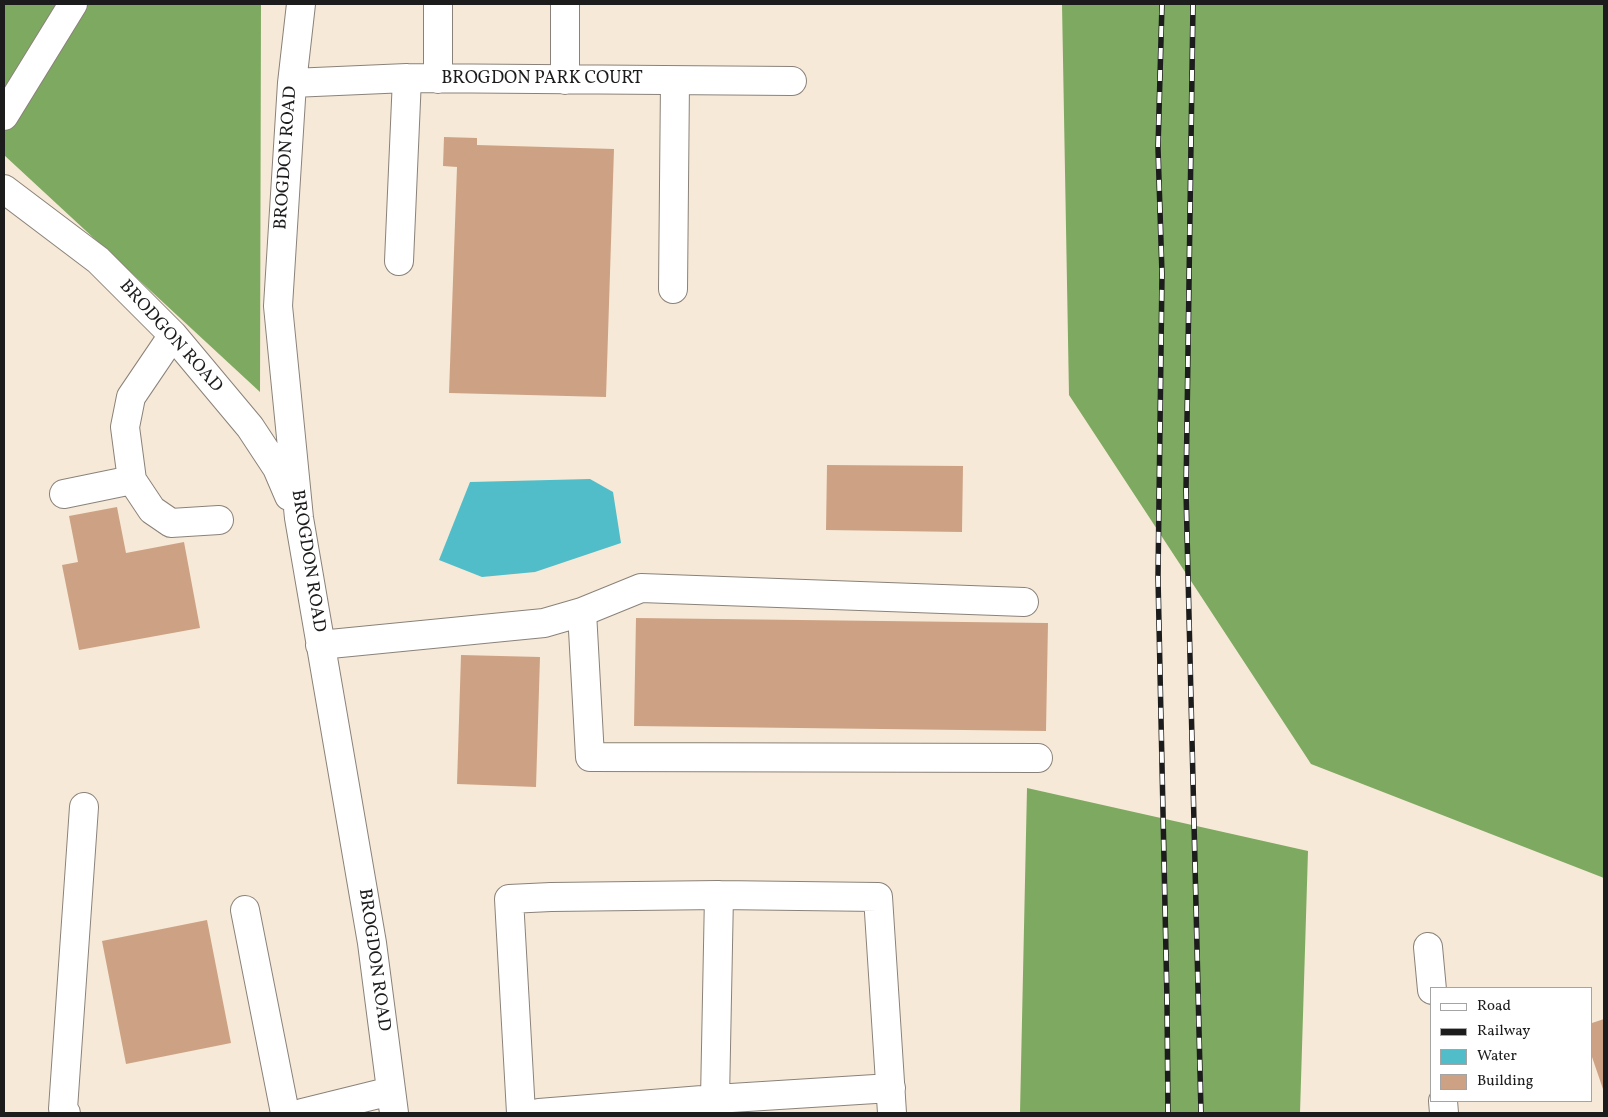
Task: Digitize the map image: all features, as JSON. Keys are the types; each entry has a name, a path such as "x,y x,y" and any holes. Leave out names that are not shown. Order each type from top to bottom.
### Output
{"street":[{"path":"4,116 72,4"},
{"name":"BROGDON ROAD","path":"300,4 292,83 278,306 299,518 372,943 393,1102"},
{"path":"438,4 438,79"},
{"path":"565,4 565,80"},
{"path":"399,261 407,78"},
{"name":"BROGDON PARK COURT","path":"292,83 407,78 792,81"},
{"path":"673,289 675,81"},
{"name":"BRODGON ROAD","path":"4,189 98,260 173,335 250,427 277,468 299,518"},
{"path":"173,335 131,398 124,427 132,480 152,510 171,523 219,520"},
{"path":"64,494 132,480"},
{"path":"320,646 544,623 582,612 640,588 1024,602"},
{"path":"582,612 590,757 1038,758"},
{"path":"66,1113 63,1109 84,807"},
{"path":"716,1106 719,895"},
{"path":"521,1113 509,899 719,895 878,897 892,1100 539,1113"},
{"path":"245,910 285,1113"},
{"path":"1428,947 1432,987"},
{"path":"302,1113 393,1102"}],"green space":[{"path":"4,4 261,4 260,392 4,155"},
{"path":"1062,4 1604,4 1604,878 1311,764 1069,395"},
{"path":"1027,788 1308,851 1300,1113 1020,1113"}],"water":[{"path":"590,479 613,492 621,543 535,572 482,577 439,560 470,482"}],"building":[{"path":"444,137 477,138 477,145 614,149 606,397 449,393 457,167 443,166"},
{"path":"827,465 963,466 962,532 826,530"},
{"path":"117,507 126,553 184,542 200,628 79,650 62,565 78,562 69,516"},
{"path":"636,618 1048,623 1046,731 634,726"},
{"path":"461,655 540,657 536,787 457,784"},
{"path":"207,920 231,1043 126,1064 102,941"},
{"path":"1604,1019 1604,1092 1593,1060 1593,1023"}],"railway":[{"path":"1162,4 1158,148 1162,274 1158,577 1168,1113"},
{"path":"1193,4 1186,491 1201,1113"}]}
